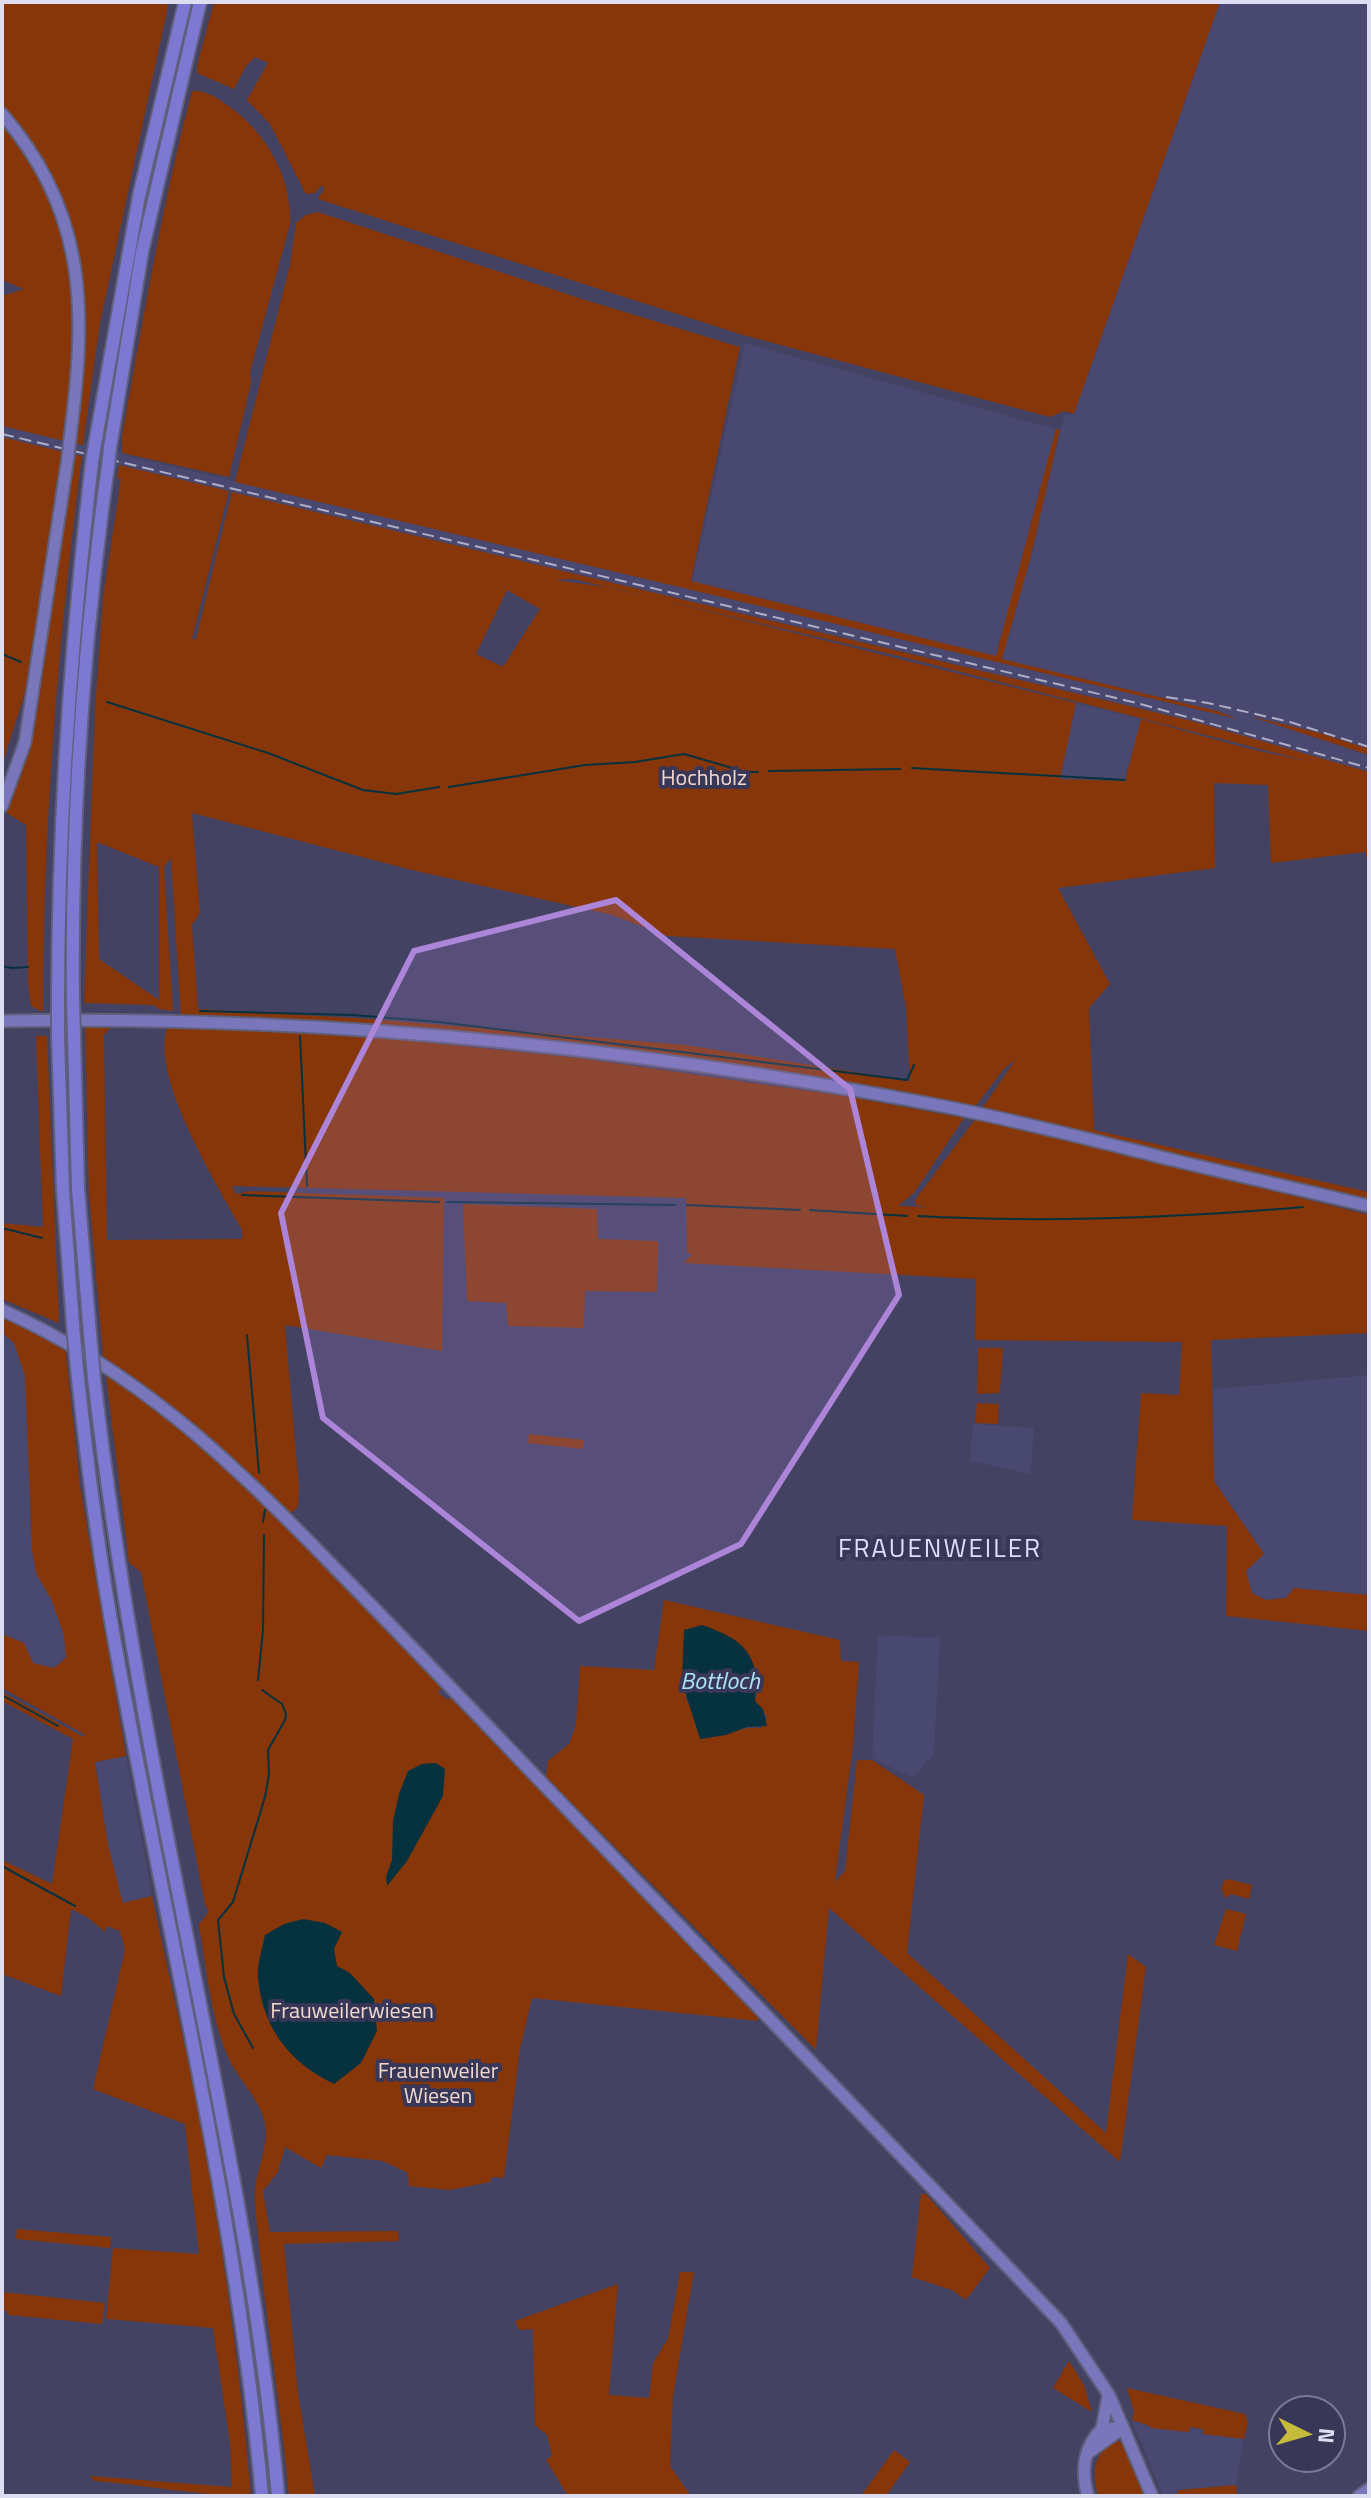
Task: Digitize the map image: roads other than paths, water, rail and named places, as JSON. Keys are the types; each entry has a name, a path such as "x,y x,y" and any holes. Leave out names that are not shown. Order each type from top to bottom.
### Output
{"highway":[{"path":"185,2 163,84 128,250 92,462 82,546 65,761 58,1038 63,1190 73,1325 96,1525 110,1616 222,2198 250,2376 262,2496"},
{"path":"200,2 142,252 110,448 95,564 79,746 73,1001 78,1189 94,1378 116,1552 136,1675 212,2059 243,2234 265,2374 278,2496"}],"main road":[{"path":"2,114 33,156 50,188 75,265 81,319 68,457 25,742 2,806"},
{"path":"2,1021 212,1022 397,1032 554,1046 809,1082 946,1107 1369,1209"},
{"path":"2,1310 52,1335 152,1396 253,1485 452,1688 1061,2323 1109,2395 1152,2496"},
{"path":"1088,2496 1084,2474 1087,2454 1092,2439 1102,2429 1109,2395"},
{"path":"1102,2429 1123,2428"},
{"path":"1087,2454 1123,2428"},
{"path":"1359,2496 1369,2489"}],"water":[{"name":"Bottloch","path":"702,1625 739,1643 752,1660 755,1701 763,1709 767,1726 747,1727 726,1735 700,1739 682,1682 684,1630"},
{"path":"436,1763 445,1769 443,1796 407,1861 387,1886 386,1877 392,1860 393,1821 408,1771 422,1764"},
{"path":"303,1919 325,1923 342,1932 334,1949 337,1966 350,1973 374,1999 377,2031 361,2063 334,2084 304,2066 281,2042 261,1996 258,1973 265,1935 284,1924"}],"waterway":[{"path":"2,654 21,662"},
{"path":"107,702 268,753 363,790 396,794 439,787"},
{"path":"449,787 585,765 635,762 684,754 746,772 758,772"},
{"path":"912,768 1125,780"},
{"path":"769,771 900,769"},
{"path":"2,966 28,967"},
{"path":"200,1011 353,1015 439,1022 907,1080 914,1065"},
{"path":"300,1036 307,1186"},
{"path":"242,1195 439,1202"},
{"path":"447,1202 675,1205"},
{"path":"687,1205 800,1210"},
{"path":"918,1216 1110,1218 1303,1207"},
{"path":"810,1210 907,1216"},
{"path":"2,1228 42,1238"},
{"path":"247,1335 259,1473"},
{"path":"263,1522 265,1510"},
{"path":"258,1680 263,1630 264,1535"},
{"path":"253,2048 234,2014 224,1977 218,1920 233,1902 265,1797 269,1774 268,1750 285,1720 282,1704 262,1690"},
{"path":"2,1695 58,1726"},
{"path":"2,1866 75,1906"}],"railway":[{"path":"2,434 1137,703 1369,768"},
{"path":"1166,697 1208,703 1290,722 1369,747"}],"district":[{"name":"FRAUENWEILER","path":"940,1547"}],"park label":[{"name":"Hochholz","path":"704,777"},
{"name":"Frauweilerwiesen","path":"352,2010"},
{"name":"Frauenweiler Wiesen","path":"438,2082"}]}
